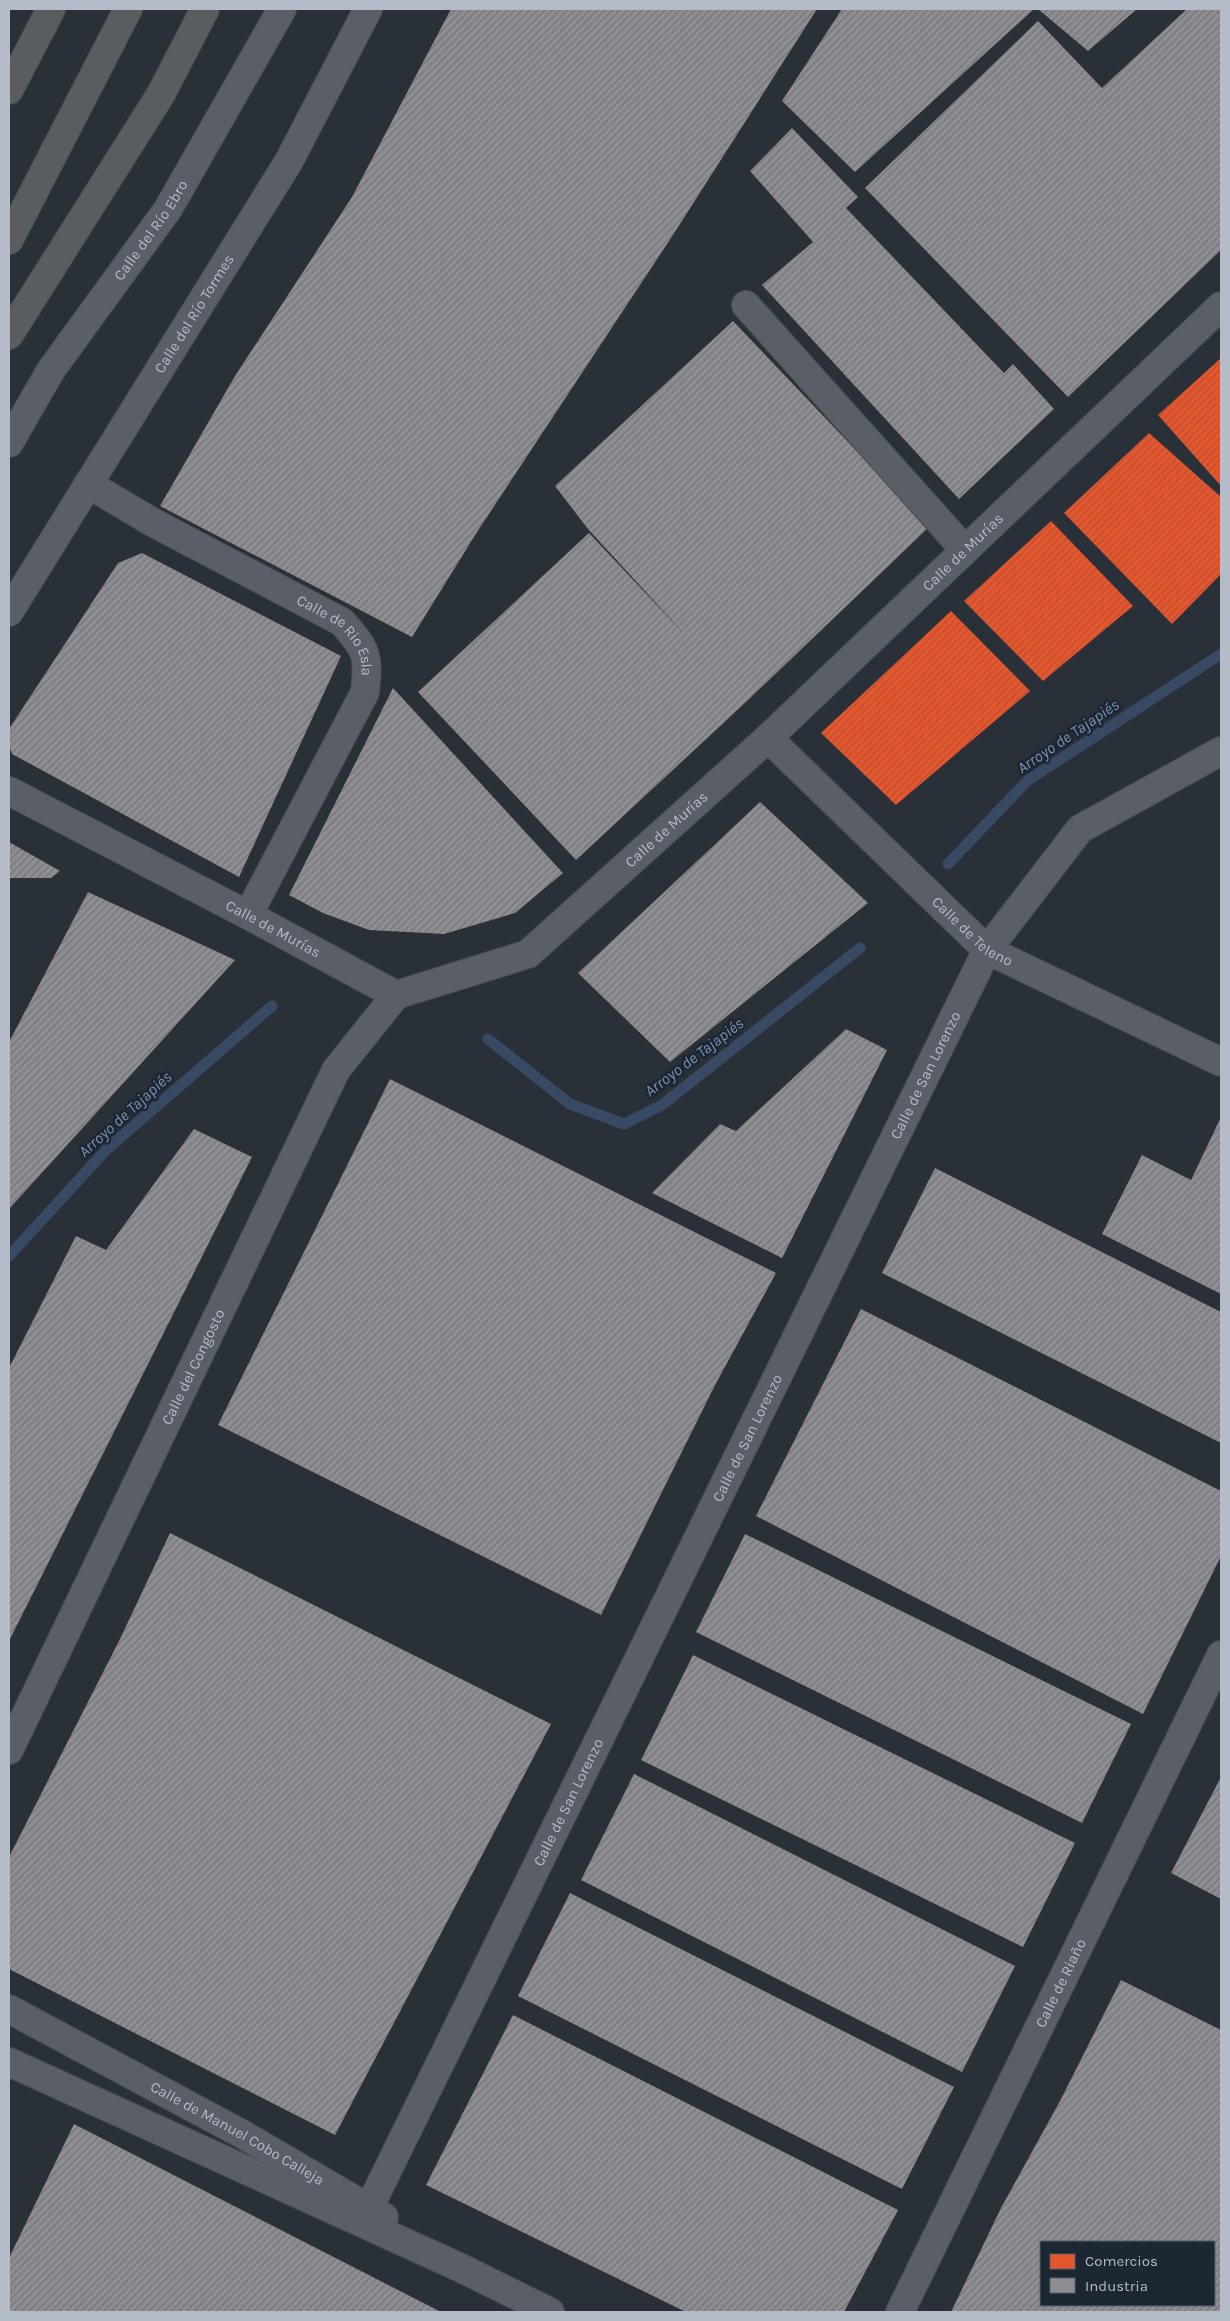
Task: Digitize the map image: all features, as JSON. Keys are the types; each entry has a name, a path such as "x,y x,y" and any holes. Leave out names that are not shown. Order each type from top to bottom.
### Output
{"highway":[{"path":"9,90 51,9"},
{"path":"9,240 128,9"},
{"path":"9,335 161,94 205,9"}],"street":[{"name":"Calle del Río Ebro","path":"9,443 51,370 168,209 282,9"},
{"name":"Calle del Río Tormes","path":"9,612 289,161 368,9"},
{"path":"746,305 965,550"},
{"name":"Calle de Murías","path":"9,791 248,915 396,995 528,954 768,738 1221,306"},
{"name":"Calle de Rio Esla","path":"88,484 154,523 342,622 362,644 368,667 365,692 248,915"},
{"name":"Calle de Teleno","path":"768,738 987,950 1221,1062"},
{"name":"Calle de San Lorenzo","path":"369,2208 987,950 1080,829 1221,751"},
{"name":"Calle del Congosto","path":"9,1750 336,1070 396,995"},
{"name":"Calle de Riaño","path":"900,2312 1221,1655"},
{"name":"Calle de Manuel Cobo Calleja","path":"9,2009 242,2134 369,2208 461,2268"},
{"name":"Calle de Manuel Cobo Calleja","path":"9,2062 461,2268 550,2312"}],"building: Comercios":[{"path":"1221,358 1221,486 1158,415"},
{"path":"1149,433 1221,497 1221,574 1172,624 1064,513"},
{"path":"1051,521 1133,606 1043,681 964,601"},
{"path":"951,611 1030,691 896,805 821,733"}],"building: Industria":[{"path":"451,9 817,9 671,238 477,532 412,637 160,506 235,376 352,197"},
{"path":"842,9 1034,9 855,172 782,101"},
{"path":"1038,9 1137,9 1088,51"},
{"path":"1187,9 1221,9 1221,250 1068,397 865,188 1038,21 1102,88"},
{"path":"792,128 858,197 846,208 1004,373 1013,364 1054,409 959,499 762,285 813,242 750,171"},
{"path":"733,321 929,527 747,701 576,860 418,692 589,533 688,638 588,529 555,486"},
{"path":"142,553 341,656 239,877 12,754 9,745 9,729 118,563"},
{"path":"393,688 563,873 515,913 444,934 369,930 323,913 289,895"},
{"path":"760,802 868,903 670,1062 578,973"},
{"path":"9,842 60,871 51,878 9,878"},
{"path":"88,892 235,960 9,1209 9,1042"},
{"path":"846,1029 887,1050 782,1258 652,1193 720,1124 736,1131"},
{"path":"390,1079 776,1273 714,1387 601,1615 218,1425"},
{"path":"1221,1117 1221,1294 1102,1234 1142,1155 1191,1180"},
{"path":"194,1129 252,1157 9,1641 9,1368 76,1236 106,1250"},
{"path":"935,1168 1221,1312 1221,1443 882,1273"},
{"path":"861,1309 1221,1491 1221,1556 1143,1714 756,1516"},
{"path":"170,1533 551,1724 335,2135 9,1969 9,1857 120,1639"},
{"path":"745,1534 1131,1724 1082,1823 696,1632"},
{"path":"693,1655 1075,1843 1023,1947 641,1760"},
{"path":"634,1774 1015,1966 962,2072 581,1880"},
{"path":"1221,1777 1221,1899 1171,1873"},
{"path":"570,1893 954,2087 902,2189 518,1996"},
{"path":"1121,1980 1221,2030 1221,2312 951,2312 1001,2208 1060,2101"},
{"path":"513,2015 898,2210 844,2312 686,2312 426,2185"},
{"path":"74,2124 441,2312 9,2312 9,2258"}],"waterway":[{"name":"Arroyo de Tajapiés","path":"948,864 1027,781 1221,654"},
{"name":"Arroyo de Tajapiés","path":"488,1039 570,1104 624,1124 662,1105 860,948"},
{"name":"Arroyo de Tajapiés","path":"9,1256 106,1150 272,1006"}]}
